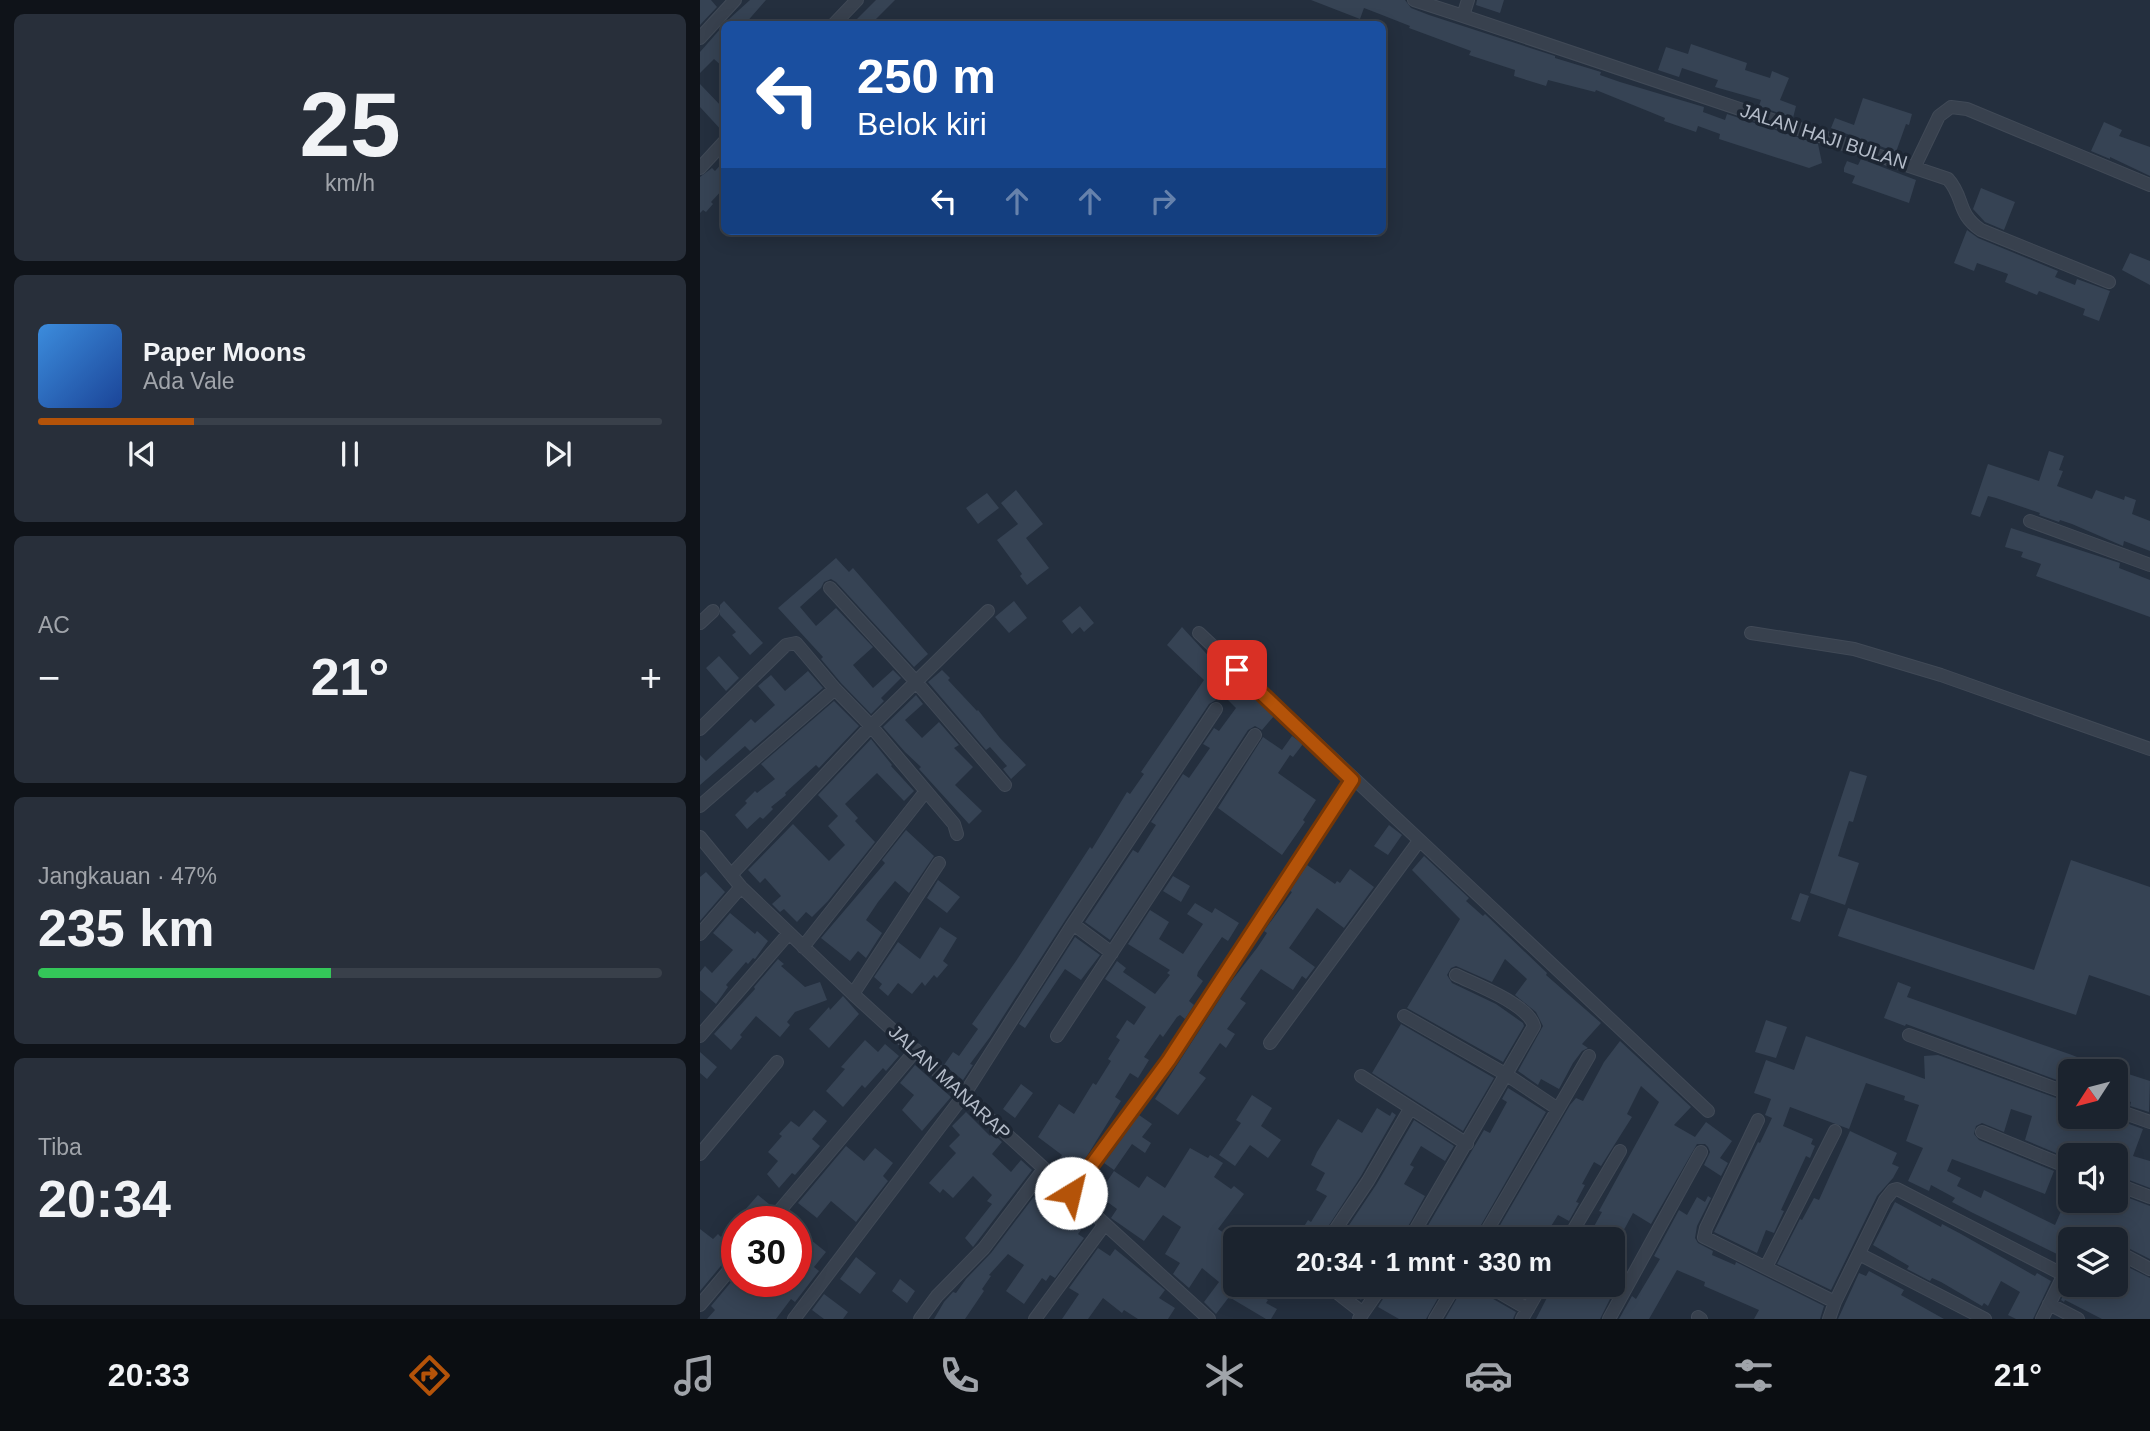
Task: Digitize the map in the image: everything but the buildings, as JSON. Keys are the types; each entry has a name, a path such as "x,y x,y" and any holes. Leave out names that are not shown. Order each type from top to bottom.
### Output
{"street":[{"path":"700,38 735,0"},
{"path":"837,21 857,0"},
{"name":"JALAN HAJI BULAN","path":"1414,0 1887,159 1915,166 1939,116 1951,107 1967,109 2150,184"},
{"path":"1463,16 1468,0"},
{"path":"700,168 721,145"},
{"path":"1915,166 1948,179 1954,186 1967,219 1981,230 2109,282"},
{"path":"2030,521 2150,565"},
{"path":"830,588 1005,785"},
{"path":"700,623 713,611"},
{"path":"731,875 872,726 988,611"},
{"path":"1199,633 1352,780 1707,1111"},
{"path":"1751,633 1854,649 1954,679 2150,749"},
{"path":"700,729 792,642 799,645 835,689 872,726 954,824 957,834"},
{"path":"700,806 835,689"},
{"path":"794,1319 964,1095 1073,924 1216,709"},
{"path":"1057,1036 1255,735"},
{"path":"1071,1193 1169,1060 1352,780"},
{"path":"803,947 926,791"},
{"name":"JALAN MANARAP","path":"700,837 741,887 803,947 1208,1319"},
{"path":"1270,1043 1419,841"},
{"path":"853,994 939,863"},
{"path":"700,934 741,887"},
{"path":"1073,924 1112,953"},
{"path":"700,1036 789,933"},
{"path":"1417,1227 1534,1026 1532,1020 1516,1005 1456,975"},
{"path":"1404,1016 1507,1075 1558,1109"},
{"path":"1909,1035 2058,1090"},
{"path":"784,1206 916,1050"},
{"path":"1489,1227 1589,1056"},
{"path":"700,1154 776,1062"},
{"path":"1361,1076 1467,1144"},
{"path":"1337,1227 1368,1181 1410,1108"},
{"path":"2128,1114 2150,1122"},
{"path":"1758,1120 1704,1237 1835,1302"},
{"path":"1766,1267 1835,1131"},
{"path":"1982,1132 2058,1163"},
{"path":"1575,1227 1620,1151"},
{"path":"1609,1319 1701,1152"},
{"path":"920,1319 937,1296 984,1248 1044,1169"},
{"path":"1829,1319 1858,1254 1892,1190 1897,1189 2058,1272"},
{"path":"2128,1189 2150,1197"},
{"path":"1035,1319 1105,1224"},
{"path":"1858,1254 1985,1319"},
{"path":"2128,1257 2150,1269"},
{"path":"700,1305 721,1280"},
{"path":"2042,1319 2058,1287"},
{"path":"1340,1297 1361,1316 1374,1297"},
{"path":"1435,1319 1448,1297"},
{"path":"1502,1297 1525,1314 1535,1297"},
{"path":"2049,1304 2078,1319"}],"route":[{"path":"1071,1193 1169,1060 1352,780 1237,670"}]}
